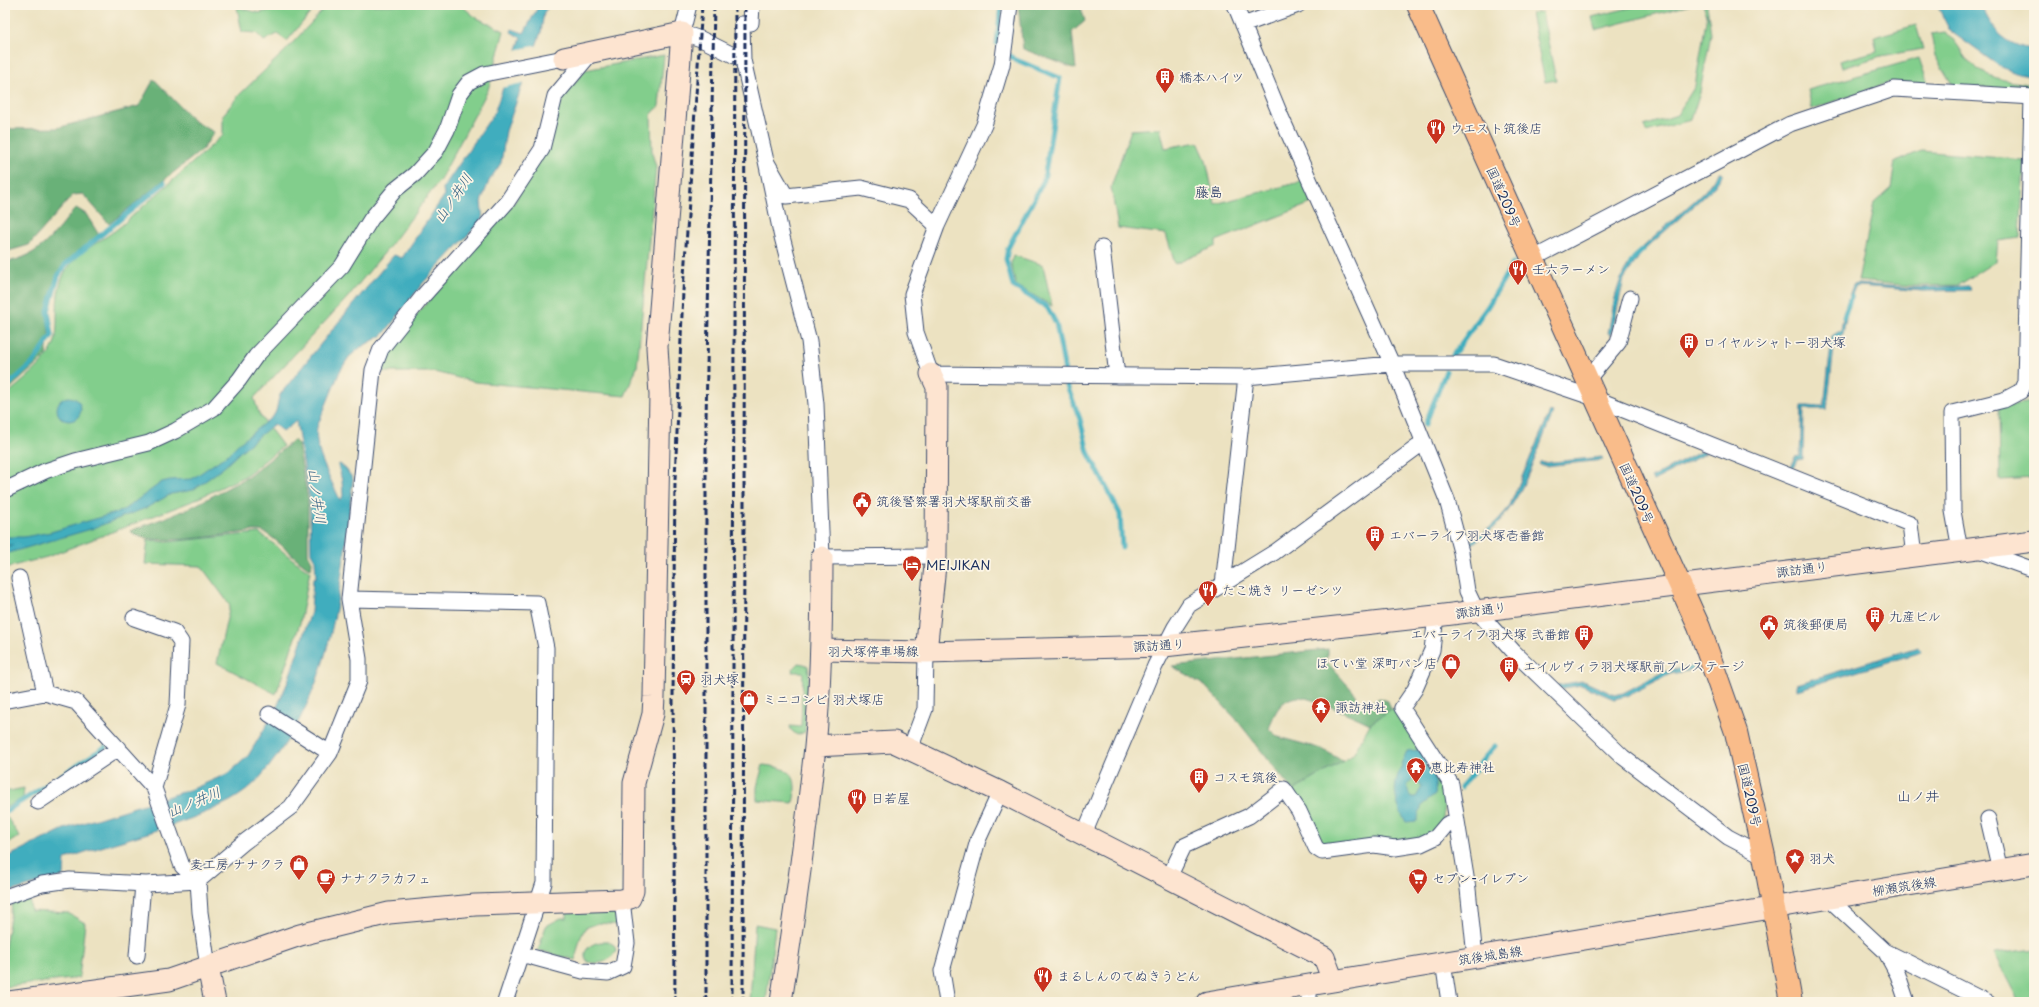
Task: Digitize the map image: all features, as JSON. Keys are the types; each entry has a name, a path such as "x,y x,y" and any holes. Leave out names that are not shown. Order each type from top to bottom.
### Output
{"highway":[{"name":"国道209号","path":"1418,5 1678,584 1699,627 1736,732 1764,856 1791,1002"}],"street":[{"path":"9,1002 169,980 300,935 389,913 430,908 622,900 630,898 633,891 634,783 653,714 660,394 657,347 682,33 689,5"},
{"path":"752,5 751,22 742,24 743,60 781,233 809,341 816,404 822,557 821,650"},
{"path":"1010,5 1002,65 984,125 937,226 912,294 916,332 931,374 1246,377 1392,364 1494,364 1591,389 1910,524 1914,556"},
{"path":"1235,5 1282,119 1392,364 1424,442 1447,500 1460,552 1467,591 1476,610 1514,652 1623,757 1728,837 1764,856"},
{"path":"1243,26 1298,5"},
{"path":"5,490 45,472 75,461 149,444 175,431 214,408 239,380 256,356 342,266 371,219 395,190 415,174 436,151 447,130 459,95 469,82 484,74 682,33 701,40 743,60"},
{"path":"5,896 42,884 70,880 143,884 198,881 243,843 291,807 330,753 360,681 359,659 349,599 373,370 381,349 423,296 507,202 542,149 555,96 592,52"},
{"path":"1532,259 1790,124 1894,89 2033,98 2030,275 2025,382 2021,391 2004,400 1952,413 1954,511 1966,549 2034,570"},
{"path":"766,161 786,196 861,188 909,200 937,226"},
{"path":"1102,248 1117,376"},
{"path":"1591,389 1618,343 1630,298"},
{"name":"羽犬塚停車場線","path":"781,1002 800,879 815,746 821,650 926,652 936,556 937,387 931,374"},
{"path":"1223,584 1246,377"},
{"path":"1087,827 1164,646 1189,605 1275,552 1424,442"},
{"name":"諏訪通り","path":"926,652 1164,646 1436,616 1678,584 2034,541"},
{"path":"822,557 936,556"},
{"path":"19,578 45,694"},
{"path":"349,599 537,603 546,648 544,883 505,1002"},
{"path":"1436,616 1432,650 1415,689 1402,708 1451,784 1468,889 1475,957"},
{"path":"134,618 174,632 181,642 178,705 156,793"},
{"path":"910,749 925,709 926,652"},
{"path":"8,700 45,694 76,702 119,748 156,793 182,866 198,881 200,912 208,967 216,1002"},
{"path":"269,714 330,753"},
{"path":"815,746 894,742 910,749 1000,792 1324,957 1332,981"},
{"path":"38,802 119,748"},
{"path":"1172,871 1184,846 1249,816 1284,789 1298,811 1316,848 1322,852 1374,845 1395,848 1421,844 1436,837 1447,824 1456,821"},
{"path":"947,1002 942,971 978,840 1000,792"},
{"path":"1988,819 2000,870"},
{"name":"柳瀬筑後線","path":"1774,908 2034,864"},
{"path":"138,956 143,884"},
{"path":"1828,898 1885,951 1987,1002"},
{"path":"521,954 583,971 608,973 623,966 627,942 622,900"},
{"name":"筑後城島線","path":"1207,1002 1309,993 1332,981 1774,908"},
{"path":"1885,951 1898,974 1907,1002"},
{"path":"1443,962 1448,1002"}],"green space":[{"path":"290,5 317,5 287,41 277,34 264,41 256,33 242,32 237,7 259,13"},
{"path":"326,5 461,5 475,17 504,31 488,90 440,180 390,246 347,298 254,398 259,414 283,446 245,476 190,502 47,557 5,568 5,396 43,362 54,345 57,329 58,294 67,269 78,256 121,226 223,135 223,115 239,95 286,50"},
{"path":"1018,5 1080,5 1085,21 1072,32 1076,69 1023,49"},
{"path":"1641,5 1690,5 1595,30 1592,17"},
{"path":"1703,5 1707,5 1711,34 1700,92 1691,120 1646,132 1644,126 1677,115 1695,86 1707,15"},
{"path":"1542,12 1556,80 1545,82 1531,14"},
{"path":"1916,25 1923,49 1881,56 1842,68 1840,61 1877,51 1874,37"},
{"path":"1945,32 1950,36 1967,59 1981,71 2003,80 2034,85 2034,90 1953,86 1935,56 1931,34"},
{"path":"664,55 659,106 651,115 652,153 656,167 637,367 625,396 475,382 434,372 382,372 382,359 392,343 516,200 561,99 585,70"},
{"path":"1919,58 1928,84 1890,82 1812,109 1808,90"},
{"path":"154,79 194,121 214,132 203,149 109,224 83,194 73,195 29,245 5,252 5,129 57,128 139,106"},
{"path":"1160,128 1165,148 1198,142 1206,160 1215,204 1304,181 1312,203 1216,241 1216,246 1175,264 1166,234 1118,228 1111,187 1131,130"},
{"path":"1921,151 2024,160 2020,238 1998,241 1996,261 1959,285 1914,286 1858,281 1874,203 1891,188 1895,162"},
{"path":"76,208 86,214 99,235 64,264 47,311 49,335 46,356 5,393 5,262 28,255 37,250 53,235"},
{"path":"1013,255 1043,265 1052,306 1016,285 1011,264"},
{"path":"2034,402 2034,478 2000,480 1999,406"},
{"path":"294,440 298,444 308,499 308,554 312,562 311,569 278,542 260,531 182,540 166,540 151,539 139,536 130,531 188,509 248,477"},
{"path":"259,533 297,563 310,571 300,623 276,694 217,663 230,605 201,566 145,564 148,540 167,542"},
{"path":"1328,649 1328,654 1325,660 1353,691 1360,706 1380,698 1388,701 1391,709 1370,724 1334,708 1304,698 1292,698 1282,704 1275,713 1269,729 1278,737 1322,749 1343,761 1293,791 1236,719 1205,686 1172,666"},
{"path":"798,663 808,666 809,673 805,732 797,735 791,730 790,726 801,727 803,672 792,672 793,668"},
{"path":"1391,709 1399,709 1449,787 1442,822 1422,841 1333,846 1323,842 1293,791 1350,757 1354,753 1370,724"},
{"path":"763,765 781,768 791,775 794,779 795,786 793,803 757,800 757,787"},
{"path":"24,788 23,798 5,808 5,792"},
{"path":"5,814 20,837 5,844"},
{"path":"29,895 31,911 68,913 85,923 79,978 5,987 5,946 13,900"},
{"path":"567,910 613,910 617,916 618,925 599,923 585,928 580,939 575,960 538,950 546,926 561,918 567,918"},
{"path":"755,924 775,928 766,1002 750,1002"},
{"path":"609,942 614,945 616,950 614,954 605,962 588,962 585,955 587,949 593,944"},
{"path":"2034,949 2034,1002 2019,1002 1994,954"}],"water":[{"name":"山ノ井川","path":"539,5 551,5 544,12 541,32 506,131 501,163 489,181 481,202 483,219 423,283 383,335 361,347 349,357 340,371 317,427 316,436 320,454 340,500 343,496 342,481 338,465 340,464 346,469 353,479 345,550 334,621 325,655 313,689 298,722 279,753 263,774 245,791 230,801 170,826 65,859 64,876 5,893 5,858 64,829 195,788 229,773 248,756 275,711 287,684 311,612 313,579 316,578 315,560 311,553 310,500 296,421 283,432 274,424 223,468 193,490 171,494 146,508 91,529 5,554 5,548 13,545 5,545 5,537 24,537 51,532 122,511 162,482 192,479 227,455 273,416 282,392 394,255 402,258 444,196 443,188 494,113 521,38 511,32 512,29 524,33"},
{"path":"1937,5 1981,5 1990,22 2001,35 2015,44 2034,50 2034,77 2018,74 1999,66 1950,31"},
{"path":"1719,172 1723,174 1715,186 1642,252 1624,279 1611,335 1608,333 1617,290 1628,266 1641,249 1704,192"},
{"path":"1853,285 1915,288 1970,286 1971,290 1924,291 1859,286 1855,287 1849,303 1847,302"},
{"path":"1844,311 1847,312 1843,334 1835,339 1827,409 1804,409 1803,459 1797,460 1793,468 1790,467 1795,457 1800,456 1802,406 1824,406 1832,336 1841,330"},
{"path":"64,397 74,397 81,404 81,414 74,421 64,421 57,414 57,404"},
{"path":"1550,412 1553,413 1530,470 1511,506 1499,522 1485,536 1468,546 1467,544 1490,528 1509,507"},
{"path":"1702,451 1706,453 1653,481 1651,478"},
{"path":"1602,457 1603,460 1545,466 1539,464 1541,461 1543,463"},
{"path":"1918,647 1921,652 1797,690 1797,684"},
{"path":"1693,666 1693,670 1670,674 1627,696 1614,699 1581,685 1559,689 1558,685 1583,681 1615,695 1623,693 1663,672"},
{"path":"1419,750 1427,759 1434,777 1435,795 1422,805 1417,821 1406,822 1399,808 1395,787 1396,780 1403,766 1401,764 1407,751","holes":["1414,778 1418,780 1422,787 1416,797 1411,797 1408,792 1408,784"]}],"pier":[{"path":"539,45 526,82 501,88 515,50"}],"waterway":[{"path":"997,44 1001,5"},
{"path":"1007,53 1014,59 1060,78 1044,180 1008,248 1006,259 1013,286 1047,307 1056,323 1066,383 1080,419 1088,452 1120,514 1122,548"},
{"path":"5,388 33,363 52,335 48,311 58,276 66,264 164,183"},
{"path":"1630,265 1634,258 1643,250"},
{"path":"1453,355 1488,306 1513,263"},
{"path":"1844,317 1851,296"},
{"path":"1425,425 1446,371"},
{"path":"1461,787 1495,746"},
{"path":"5,812 105,747"}],"railway":[{"path":"675,1002 673,698 675,480 683,291 702,5"},
{"path":"706,1002 706,420 714,5"},
{"path":"732,1002 735,5"},
{"path":"743,1002 745,5"}],"place":[{"name":"橋本ハイツ","path":"1165,94"},
{"name":"ウエスト筑後店","path":"1436,145"},
{"name":"壬六ラーメン","path":"1518,286"},
{"name":"ロイヤルシャトー羽犬塚","path":"1689,359"},
{"name":"筑後警察署羽犬塚駅前交番","path":"862,518"},
{"name":"エバーライフ羽犬塚壱番館","path":"1375,552"},
{"name":"MEIJIKAN","path":"912,582"},
{"name":"たこ焼き リーゼンツ","path":"1208,607"},
{"name":"九産ビル","path":"1875,633"},
{"name":"筑後郵便局","path":"1769,641"},
{"name":"エバーライフ羽犬塚 弐番館","path":"1584,651"},
{"name":"ほてい堂 深町パン店","path":"1451,680"},
{"name":"エイルヴィラ羽犬塚駅前プレステージ","path":"1509,683"},
{"name":"羽犬塚","path":"686,696"},
{"name":"ミニコンビ 羽犬塚店","path":"749,716"},
{"name":"諏訪神社","path":"1321,724"},
{"name":"恵比寿神社","path":"1416,784"},
{"name":"コスモ筑後","path":"1199,794"},
{"name":"日若屋","path":"857,815"},
{"name":"羽犬","path":"1795,875"},
{"name":"麦工房 ナナクラ","path":"299,881"},
{"name":"ナナクラカフェ","path":"326,895"},
{"name":"セブン-イレブン","path":"1418,895"},
{"name":"まるしんのてぬきうどん","path":"1043,993"}],"district":[{"name":"藤島","path":"1209,192"},
{"name":"山ノ井","path":"1918,796"}]}
